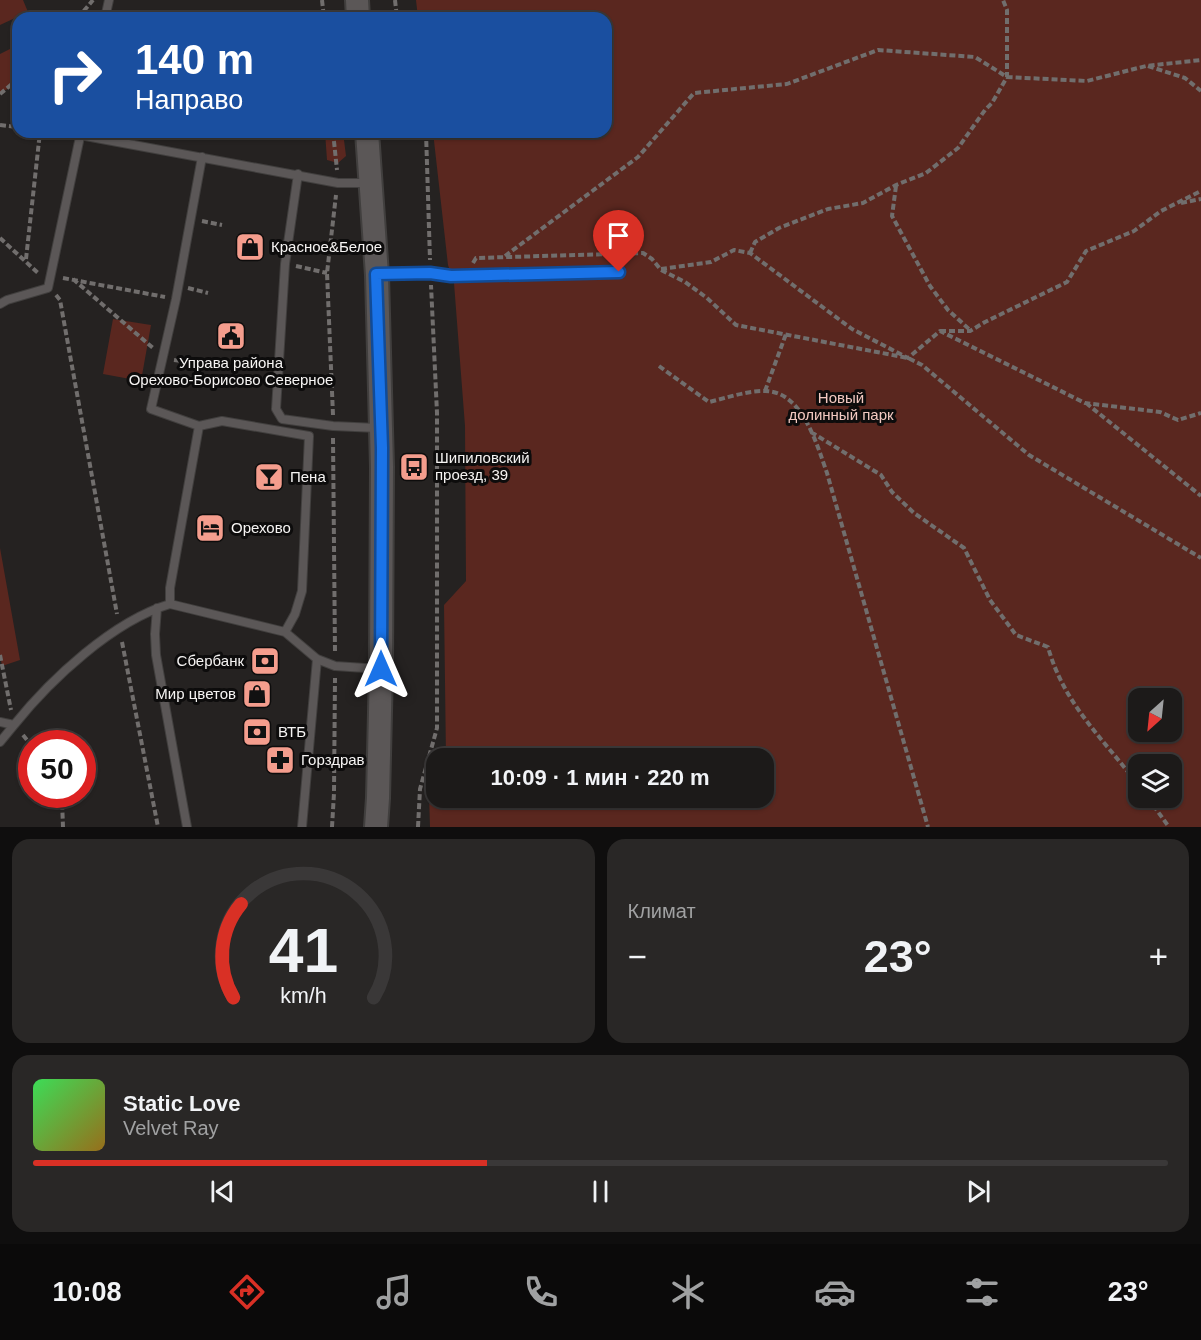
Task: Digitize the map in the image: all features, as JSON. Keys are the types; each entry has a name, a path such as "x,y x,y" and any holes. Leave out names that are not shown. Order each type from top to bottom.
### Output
{"main road":[{"path":"367,138 382,428 381,669 376,827"}],"lane":[{"path":"0,304 48,288 79,138"},
{"path":"101,138 338,183 371,183"},
{"path":"201,157 176,298 151,409 199,426 222,421 309,436 302,591 295,614 285,632"},
{"path":"298,174 285,264 276,409 282,419 333,426 382,428"},
{"path":"376,274 430,273 451,276 619,272"},
{"path":"170,604 170,588 199,426"},
{"path":"0,742 36,698 85,654 120,629 156,608 170,604 285,632 317,659 336,666 381,669"},
{"path":"156,608 156,655 187,827"},
{"path":"302,827 317,659"},
{"path":"0,722 14,725"}],"path":[{"path":"83,12 93,0"},
{"path":"750,253 755,242 779,228 828,209 863,203 896,185 926,173 958,148 985,110 992,104 1007,77 1007,10 1003,0"},
{"path":"504,256 638,157 694,93 787,84 878,50 975,57 1007,77 1087,81 1146,66 1201,60"},
{"path":"1146,66 1185,78 1201,91"},
{"path":"0,94 12,84"},
{"path":"26,260 39,138"},
{"path":"332,827 336,666 333,426 327,273 338,183 334,138"},
{"path":"418,827 420,789 437,728 437,412 426,138"},
{"path":"896,185 892,216 930,286 948,310 970,331"},
{"path":"1180,203 1195,192 1201,191"},
{"path":"908,358 940,331 970,331 985,321 1067,282 1086,252 1134,231 1161,211 1180,203 1201,199"},
{"path":"190,218 222,225"},
{"path":"0,238 49,284"},
{"path":"661,270 711,262 734,250 750,253 852,329 922,365 1029,455 1201,558"},
{"path":"468,270 476,258 642,254 652,259 661,270 685,282 707,298 736,325 908,358"},
{"path":"285,264 327,273"},
{"path":"51,275 176,298"},
{"path":"73,279 164,357 194,363"},
{"path":"60,300 158,827"},
{"path":"940,331 1085,403 1201,496"},
{"path":"765,391 786,334"},
{"path":"658,366 709,402 765,391 792,402 800,410 827,473 928,827"},
{"path":"1085,403 1160,412 1178,420 1201,413"},
{"path":"811,432 881,475 892,492 914,513 964,548 990,600 1016,635 1048,647 1055,671 1066,693 1128,773"},
{"path":"0,655 14,725 18,730"},
{"path":"62,808 63,827"},
{"path":"1155,808 1169,827"}],"green space":[{"path":"0,0 23,0 28,12 12,12 12,19 0,25"},
{"name":"Новый долинный парк","path":"416,0 1201,0 1201,827 430,827 429,808 774,808 774,748 446,748 444,605 466,581 465,426 454,283 448,265 434,138 612,138 612,12 417,12"},
{"path":"12,48 12,87 0,92 0,54"},
{"path":"325,138 344,138 346,156 338,163 327,160"},
{"path":"113,319 151,325 141,381 103,374"},
{"path":"0,548 20,660 2,666 0,655"}],"place":[{"name":"Красное&Белое","path":"250,247"},
{"name":"Управа района Орехово-Борисово Северное","path":"231,336"},
{"name":"Шипиловский проезд, 39","path":"414,467"},
{"name":"Пена","path":"269,477"},
{"name":"Орехово","path":"210,528"},
{"name":"Сбербанк","path":"265,661"},
{"name":"Мир цветов","path":"257,694"},
{"name":"ВТБ","path":"257,732"},
{"name":"Горздрав","path":"280,760"}],"route":[{"path":"381,669 382,448 376,274 430,273 451,276 619,272"}]}
